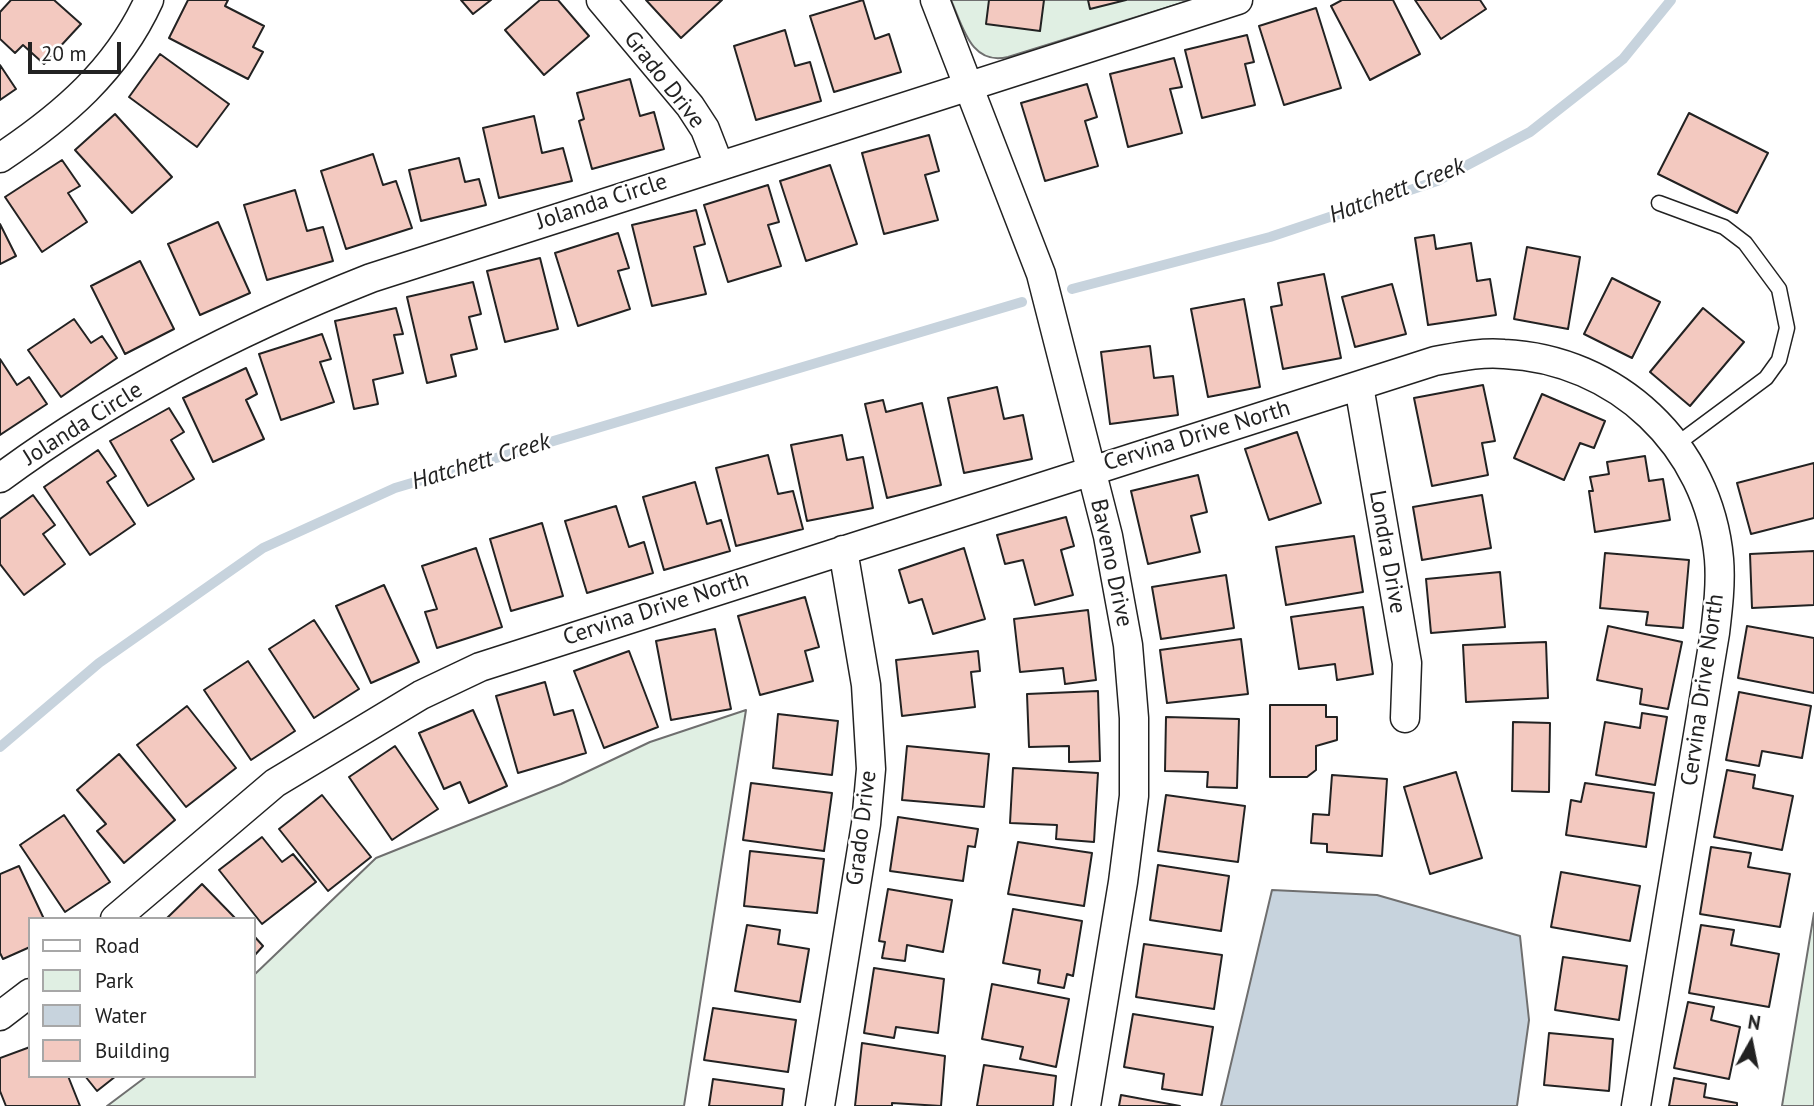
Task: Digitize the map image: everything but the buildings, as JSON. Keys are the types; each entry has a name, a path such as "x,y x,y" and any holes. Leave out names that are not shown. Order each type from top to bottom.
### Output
{"street":[{"path":"0,158 71,108 124,46 149,0"},
{"name":"Grado Drive","path":"601,0 691,106 705,130 719,165"},
{"name":"Baveno Drive","path":"934,0 1041,274 1108,536 1128,645 1134,718 1134,796 1123,882 1086,1106"},
{"name":"Jolanda Circle","path":"0,478 50,442 219,344 291,310 371,278 1238,0"},
{"name":"Cervina Drive North","path":"116,917 275,783 421,695 480,667 1091,469 1435,362 1471,355 1503,354 1540,358 1577,367 1604,380 1653,417 1677,444 1698,478 1711,515 1719,558 1715,633 1636,1106"},
{"name":"Londra Drive","path":"1359,386 1407,663 1405,718"},
{"name":"Grado Drive","path":"820,1106 866,824 871,769 866,685 843,550"},
{"path":"0,1016 28,995"}],"lane":[{"path":"1659,203 1724,227 1745,243 1779,289 1787,328 1779,360 1766,378 1677,444"}],"green space":[{"path":"951,0 1191,0 1008,57 995,58 985,56 970,42"},
{"path":"746,710 684,1106 107,1106 144,1078 256,1078 256,973 376,858 561,784 650,742"},
{"path":"1814,913 1814,1106 1782,1106"}],"water":[{"path":"1272,890 1377,895 1520,936 1529,1020 1517,1106 1221,1106"}],"waterway":[{"name":"Hatchett Creek","path":"1072,289 1270,237 1437,181 1530,132 1623,59 1671,0"},
{"name":"Hatchett Creek","path":"0,747 99,663 263,548 395,488 1022,302"}]}
